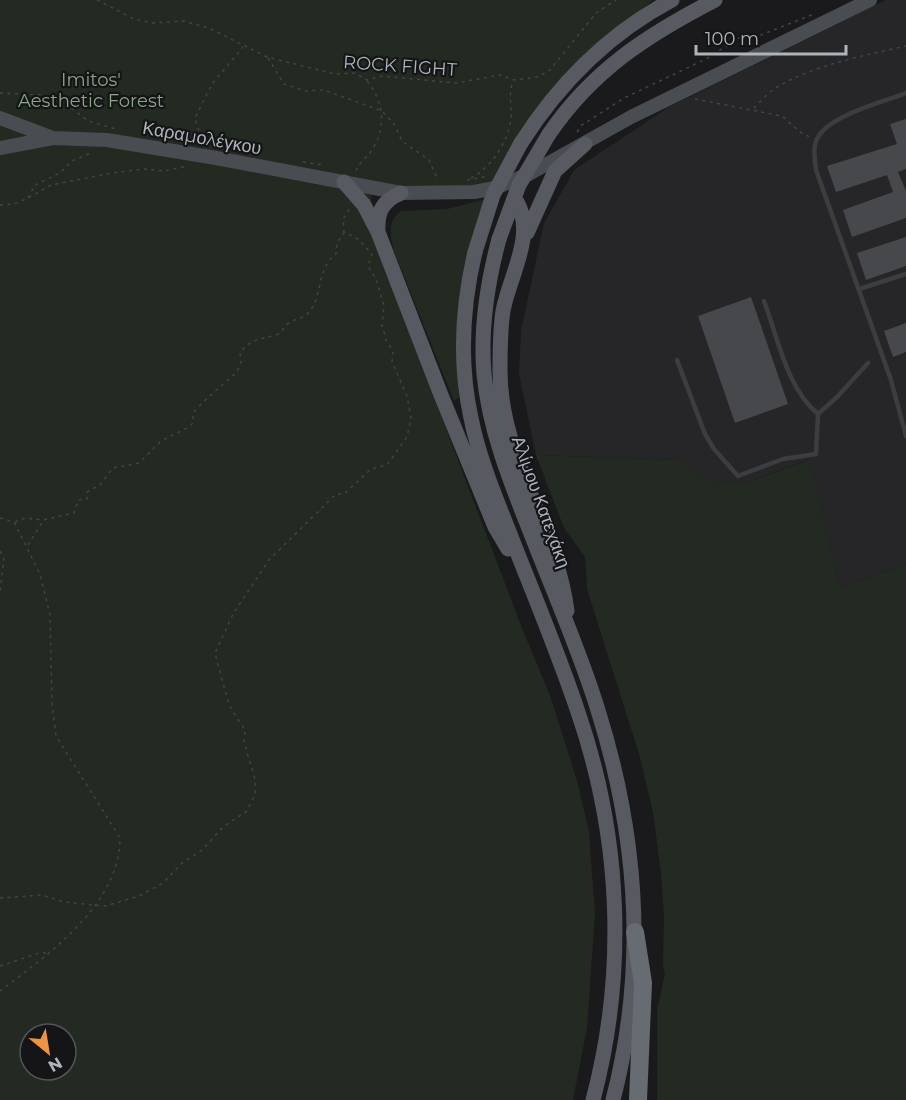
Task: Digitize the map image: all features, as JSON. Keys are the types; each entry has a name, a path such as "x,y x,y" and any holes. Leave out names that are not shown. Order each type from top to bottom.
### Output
{"highway":[{"path":"635,932 643,983 638,1100"}],"main road":[{"path":"593,1100 612,1007 616,932 614,875 605,814 579,713 487,474 471,416 464,334 467,294 475,252 493,195 521,143 544,107 584,62 631,24 672,0"},
{"name":"Αλίμου Κατεχάκη","path":"613,1100 631,1008 635,932 633,872 625,812 596,705 512,487 489,411 484,364 484,315 499,239 519,185 549,134 578,97 614,62 651,34 715,0"},
{"path":"378,232 378,214 382,205 389,198 401,193 455,194 529,174 579,141 870,0"},
{"path":"0,118 53,138"},
{"path":"0,148 53,138"},
{"name":"Καραμολέγκου","path":"53,138 107,140 195,149 349,178 401,193"},
{"path":"521,247 555,171 579,141"},
{"path":"349,178 378,232 495,527 531,587"},
{"path":"493,182 517,201 525,223 521,247 503,312 501,390 518,457 564,582 570,635"}],"lane":[{"path":"906,93 849,115 821,133 817,139 814,155 816,170 891,380 906,436"},
{"path":"859,290 906,274"},
{"path":"764,301 795,386 804,403 818,414"},
{"path":"677,360 705,434 714,449 738,476 783,459 816,454 818,414 868,363"}],"path":[{"name":"ROCK FIGHT","path":"97,0 134,19 154,23 183,21 208,28 267,57 335,74 355,73 367,80 382,76 456,83 500,75 514,80"},
{"path":"461,182 482,170 501,148 511,119 509,92 514,80 538,77 550,70 581,29 596,14 616,0"},
{"path":"579,141 582,125 624,98 706,58 739,38 756,36 778,29 819,12"},
{"path":"753,108 774,89 811,73 858,57 906,46"},
{"path":"0,205 28,198 51,185 112,173 144,169 164,171 188,166 195,149 203,145 195,118 202,101 218,76 243,47"},
{"path":"267,57 284,84 306,92 324,90 382,111 394,124 402,141 429,160 436,176 435,186"},
{"path":"0,518 14,522 25,518 43,520 74,513 78,500 87,499 87,492 100,485 113,468 139,463 161,441 193,423 193,413 237,372 241,362 240,353 246,344 278,334 285,325 305,316 313,306 327,260 336,254 337,243 344,232 343,219 352,201 349,178 360,161 373,148 384,122 374,89 367,80"},
{"path":"0,93 41,95 64,102 88,121 124,131"},
{"path":"689,99 753,108 782,116 800,132 817,139"},
{"path":"28,198 35,185 60,172 72,161 89,155 107,140"},
{"path":"467,179 493,182"},
{"path":"0,898 42,895 64,902 105,906 139,896 163,883 181,864 202,850 223,827 247,811 255,794 255,779 244,742 245,730 229,705 215,652 233,615 269,560 336,494 344,494 371,469 387,465 407,437 411,418 407,396 392,362 393,351 386,340 382,325 384,306 376,279 368,266 372,254 358,239 344,232"},
{"path":"28,545 43,520"},
{"path":"0,991 51,953 72,933 112,880 120,853 120,838 115,826 57,736 52,704 50,615 40,574 28,545 14,522"},
{"path":"0,551 4,559 0,592"},
{"path":"0,966 39,953 51,953"}],"shaded area":[{"path":"886,0 906,0 906,564 840,588 808,460 745,483 715,483 678,460 536,455 519,374 521,331 544,223 574,170 669,107"}],"green space":[{"name":"Imitos' Aesthetic Forest","path":"0,0 653,0 576,65 494,185 478,188 372,186 370,229 522,628 551,698 577,781 589,832 595,914 587,1028 573,1100 0,1100"},
{"path":"486,199 469,251 460,296 457,343 460,397 454,401 394,251 391,229 393,219 401,211 447,209"},
{"path":"536,455 678,460 715,482 745,483 809,460 840,588 906,564 906,1100 657,1100 657,1010 665,974 661,873 653,812 639,754 587,589 585,557 564,528"}],"building":[{"path":"906,119 906,169 898,172 906,191 906,218 852,237 843,210 893,192 887,175 836,192 827,166 897,144 890,124"},
{"path":"906,237 906,266 866,280 857,253"},
{"path":"751,297 788,404 735,423 698,316"},
{"path":"906,323 906,352 893,357 884,331"}]}
